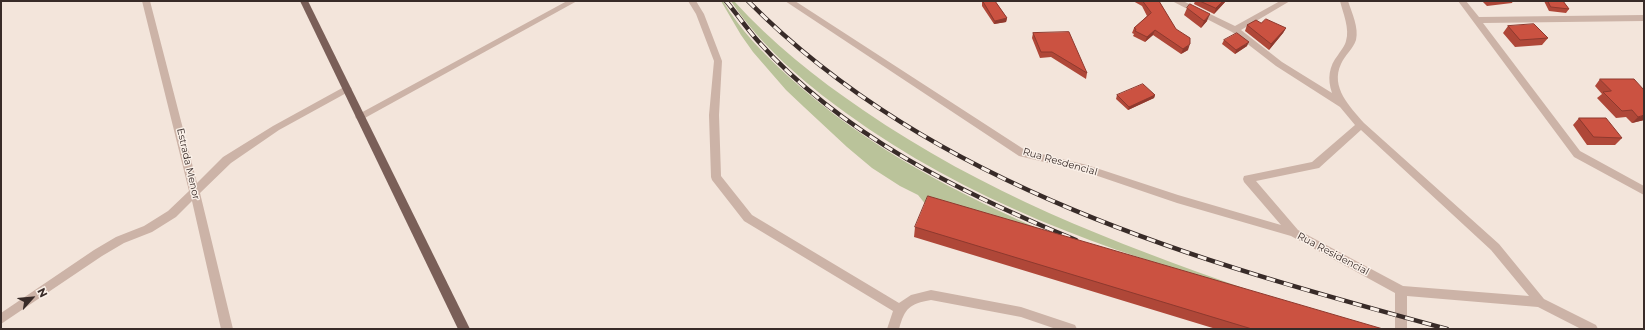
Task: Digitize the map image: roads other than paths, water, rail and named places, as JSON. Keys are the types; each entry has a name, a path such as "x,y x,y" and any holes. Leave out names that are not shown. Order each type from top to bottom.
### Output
{"main road":[{"path":"304,1 464,329"}],"street":[{"name":"Estrada Menor","path":"146,1 195,193 226,329"},
{"path":"360,117 573,1"},
{"path":"692,1 700,14 718,61 714,115 716,177 748,218 899,309"},
{"name":"Rua Resdencial","path":"789,1 1022,153 1087,169 1177,200 1294,233"},
{"path":"1176,1 1235,30 1279,64 1342,104 1361,124 1495,247 1540,302 1592,329"},
{"path":"1235,30 1286,1"},
{"path":"1342,104 1334,86 1335,68 1351,40 1349,16 1344,1"},
{"path":"1462,1 1577,154 1644,191"},
{"path":"1476,20 1644,18"},
{"path":"1,319 98,253 120,240 148,229 172,214 227,160 276,128 347,89"},
{"name":"Rua Residencial","path":"1361,124 1315,165 1248,179 1294,233 1401,291 1540,302"},
{"path":"1401,291 1401,329"},
{"path":"893,329 899,309 915,298 931,295 1021,312 1071,329"}],"railway":[{"path":"726,1 750,32 791,75 827,105 865,133 905,158 947,181 1033,222 1076,240"},
{"path":"748,1 821,66 901,122 986,170 1075,210 1166,245 1260,276 1447,329"}]}
